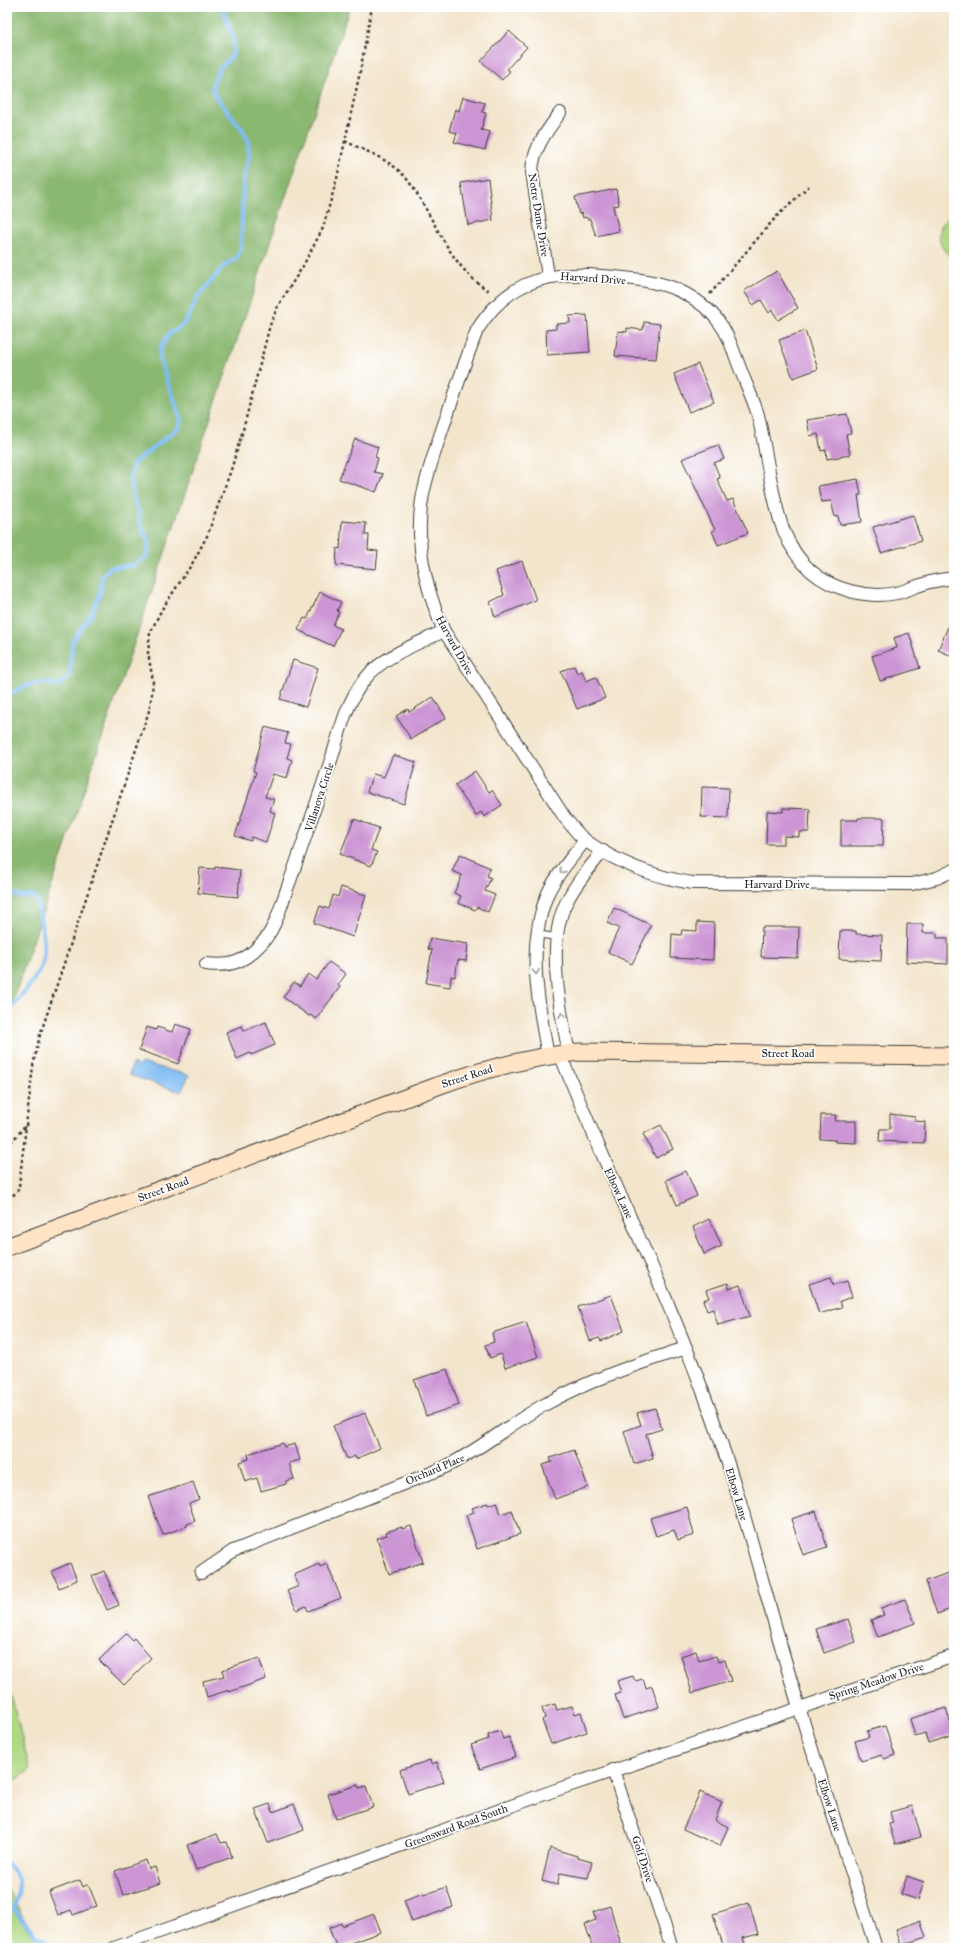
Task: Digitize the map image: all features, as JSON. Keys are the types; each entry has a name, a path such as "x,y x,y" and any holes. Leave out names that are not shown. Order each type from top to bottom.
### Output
{"main road":[{"name":"Street Road","path":"7,1247 480,1070 519,1061 559,1054 808,1053 954,1056"}],"street":[{"name":"Notre Dame Drive","path":"548,276 532,172 532,162 535,151 560,113"},
{"name":"Harvard Drive","path":"954,578 932,581 896,593 874,595 853,592 830,584 812,571 797,555 785,536 778,515 757,414 733,349 721,324 701,304 684,292 664,285 575,274 548,276 518,288 502,298 487,313 477,330 434,454 422,500 421,517 424,567 429,590 444,630 556,807 585,840 603,851 647,873 669,880 692,883 912,884 937,878 954,870"},
{"name":"Villanova Circle","path":"206,964 223,966 237,962 250,955 261,945 270,933 294,870 345,718 364,679 389,658 444,630"},
{"path":"559,1054 541,1016 536,965 536,934 539,919 549,892 558,875 585,840"},
{"path":"559,1054 559,998 555,946 558,924 570,894 603,851"},
{"name":"Elbow Lane","path":"559,1054 605,1163 654,1270 706,1398 740,1506 799,1707 876,1948"},
{"name":"Orchard Place","path":"201,1573 233,1551 441,1469 466,1457 507,1427 542,1406 588,1383 635,1364 686,1348"},
{"name":"Spring Meadow Drive","path":"799,1707 954,1656"},
{"name":"Greensward Road South","path":"114,1948 613,1770 799,1707"},
{"name":"Golf Drive","path":"613,1770 672,1948"}],"lane":[{"path":"536,934 556,937"}],"path":[{"path":"7,1196 12,1196 17,1192 19,1186 33,1066 40,1035 149,711 153,681 148,653 150,633 162,608 200,550 214,520 243,430 270,325 278,306 303,266 323,228 329,212 372,7"},
{"path":"345,141 392,165 409,181 439,233 466,272 483,288 502,298"},
{"path":"701,304 776,217 809,186"},
{"path":"7,1147 27,1124"}],"green space":[{"path":"7,7 350,7 7,1018"},
{"path":"954,215 954,258 943,249 939,236 942,223 947,218"},
{"path":"7,1679 30,1770 7,1786"},
{"path":"7,1889 41,1948 7,1948"}],"water":[{"path":"133,1063 138,1066 142,1063 189,1075 181,1092 129,1075"}],"building":[{"path":"509,31 527,47 507,69 510,71 502,80 481,61"},
{"path":"463,97 485,103 482,112 486,113 481,130 490,132 485,150 454,142 457,133 449,131 455,109 459,111"},
{"path":"488,178 493,220 468,225 461,183"},
{"path":"616,189 619,205 613,206 619,231 596,236 590,219 587,219 586,217 583,218 582,213 579,214 575,197"},
{"path":"777,271 798,308 778,320 772,310 769,313 761,300 753,305 744,291"},
{"path":"587,315 590,352 547,355 546,330 556,329 556,324 570,323 569,316"},
{"path":"644,322 660,324 656,359 615,356 618,331 627,332 627,328 643,330"},
{"path":"805,331 818,369 793,378 779,340"},
{"path":"698,364 714,402 689,412 674,374"},
{"path":"847,414 851,433 846,434 850,455 827,459 826,450 821,451 818,434 810,436 807,420"},
{"path":"355,439 378,447 375,457 378,458 374,472 383,474 376,492 339,479"},
{"path":"718,445 724,459 714,463 720,478 717,479 727,501 733,499 748,533 718,545 712,531 715,530 682,459"},
{"path":"858,479 861,495 858,495 862,522 840,525 838,516 835,517 831,501 821,502 818,486"},
{"path":"913,515 921,541 881,553 873,527"},
{"path":"342,521 366,523 365,535 369,535 368,550 378,551 376,569 336,565 337,548 340,549"},
{"path":"522,561 536,600 495,617 490,602 504,595 496,571"},
{"path":"320,592 341,602 337,611 339,612 333,625 341,629 333,646 298,630 304,618 307,619"},
{"path":"954,613 954,657 938,650"},
{"path":"909,633 920,668 880,681 872,656 897,648 894,638"},
{"path":"293,660 318,668 306,707 280,699"},
{"path":"574,666 577,673 582,671 586,681 596,677 605,698 577,709 561,671"},
{"path":"433,697 446,718 411,739 396,716 408,709 409,712"},
{"path":"265,727 288,733 285,743 291,744 287,758 292,760 287,778 273,774 265,797 274,799 270,811 275,813 266,842 251,837 251,841 235,836 256,772 253,771"},
{"path":"393,755 416,762 404,804 367,792 373,774 384,777"},
{"path":"475,771 489,792 492,790 502,805 484,817 481,812 476,816 455,785"},
{"path":"702,787 729,788 728,818 701,817"},
{"path":"783,808 810,809 809,832 799,832 799,837 784,836 784,844 766,844 767,811 783,812"},
{"path":"858,818 884,818 883,846 841,846 841,820 858,820"},
{"path":"354,819 379,828 371,850 377,852 371,866 340,854"},
{"path":"460,854 490,868 487,876 491,878 485,891 495,895 488,912 477,907 475,910 458,903 461,896 454,893 462,875 452,871"},
{"path":"215,867 240,870 238,897 198,893 200,868 215,869"},
{"path":"341,887 366,895 353,937 314,923 320,906 329,909 333,895 338,897"},
{"path":"614,908 651,925 632,964 608,952 619,928 607,923"},
{"path":"697,922 714,923 713,960 671,958 672,934 681,935 682,930 697,931"},
{"path":"907,924 923,924 923,933 937,933 937,938 948,938 948,964 906,962"},
{"path":"762,927 799,927 798,958 761,957"},
{"path":"840,931 856,931 856,934 882,935 881,961 839,959"},
{"path":"430,938 468,944 466,961 458,960 455,977 451,976 450,987 426,983 432,950 428,949"},
{"path":"329,962 346,974 338,985 340,987 316,1019 310,1015 309,1016 283,997 294,982 300,986 308,974 316,980"},
{"path":"266,1022 275,1045 237,1059 226,1032 242,1026 244,1031"},
{"path":"175,1024 191,1029 178,1064 139,1050 147,1027 156,1030 157,1027 172,1032"},
{"path":"890,1114 915,1117 915,1121 925,1122 924,1143 879,1141 880,1129 890,1129"},
{"path":"821,1115 836,1115 835,1121 856,1121 856,1143 835,1142 835,1140 820,1139"},
{"path":"661,1125 673,1149 656,1158 643,1134"},
{"path":"686,1171 697,1196 677,1205 666,1180"},
{"path":"709,1219 722,1246 704,1254 693,1227"},
{"path":"831,1277 834,1285 847,1281 852,1297 840,1301 842,1307 819,1314 809,1284"},
{"path":"728,1283 729,1289 740,1285 750,1316 718,1325 713,1309 707,1311 703,1300 709,1298 706,1290"},
{"path":"611,1295 624,1331 601,1341 599,1338 590,1341 578,1307"},
{"path":"526,1322 538,1357 505,1368 501,1354 490,1358 485,1345 494,1342 492,1333"},
{"path":"447,1369 459,1405 426,1416 414,1380"},
{"path":"655,1408 662,1429 646,1434 653,1458 634,1464 624,1431 641,1425 637,1413"},
{"path":"365,1413 380,1448 356,1459 355,1456 347,1459 333,1426"},
{"path":"283,1443 284,1447 295,1444 300,1460 289,1463 294,1479 286,1481 286,1484 261,1491 257,1478 245,1482 239,1462 249,1459 248,1454"},
{"path":"574,1450 588,1487 555,1499 542,1465 552,1462 550,1458"},
{"path":"193,1482 199,1499 189,1503 195,1521 187,1524 187,1526 163,1535 148,1497"},
{"path":"497,1502 501,1514 512,1510 520,1534 477,1549 466,1515 474,1512 472,1508 487,1503 488,1505"},
{"path":"687,1507 694,1535 678,1540 674,1530 656,1536 650,1518"},
{"path":"816,1511 827,1547 803,1555 791,1519"},
{"path":"411,1526 423,1562 389,1574 377,1538 387,1535 386,1532"},
{"path":"70,1563 77,1580 59,1588 52,1571"},
{"path":"319,1564 320,1567 327,1564 341,1598 308,1611 306,1606 297,1610 287,1591 299,1586 294,1575"},
{"path":"104,1571 119,1605 107,1610 92,1576"},
{"path":"954,1571 954,1608 937,1614 926,1581"},
{"path":"905,1599 915,1623 878,1637 871,1620 884,1615 881,1608"},
{"path":"848,1619 856,1642 824,1653 816,1629"},
{"path":"126,1634 132,1640 134,1638 151,1658 124,1685 99,1660"},
{"path":"696,1651 699,1661 716,1656 718,1662 725,1660 731,1681 692,1693 681,1656"},
{"path":"259,1658 266,1679 229,1692 229,1690 207,1697 203,1681 224,1676 222,1670"},
{"path":"633,1676 635,1681 643,1679 646,1688 652,1686 659,1707 623,1719 615,1695 621,1693 617,1681"},
{"path":"555,1704 557,1710 572,1706 575,1714 581,1712 587,1732 551,1744 542,1720 545,1718 542,1708"},
{"path":"946,1708 954,1735 928,1743 925,1733 915,1736 910,1719"},
{"path":"885,1726 895,1755 884,1759 882,1755 861,1761 855,1741 869,1737 867,1731"},
{"path":"500,1731 503,1739 509,1737 516,1757 480,1769 471,1745 489,1739 488,1735"},
{"path":"430,1760 431,1764 437,1762 444,1782 408,1794 400,1770"},
{"path":"358,1785 359,1788 366,1786 373,1807 336,1819 328,1794"},
{"path":"700,1792 722,1802 715,1820 728,1827 720,1846 683,1829"},
{"path":"270,1804 273,1812 294,1804 304,1830 268,1843 255,1809"},
{"path":"912,1806 921,1837 895,1844 889,1824 893,1823 890,1812"},
{"path":"217,1834 221,1843 227,1842 232,1857 196,1870 187,1845"},
{"path":"550,1848 592,1862 588,1878 560,1873 557,1885 542,1881"},
{"path":"146,1860 149,1869 155,1867 160,1883 123,1895 115,1871"},
{"path":"907,1876 924,1882 918,1900 901,1894"},
{"path":"80,1880 83,1887 88,1884 97,1906 73,1915 71,1910 58,1915 49,1892"},
{"path":"446,1887 453,1907 412,1922 404,1900"},
{"path":"749,1903 758,1934 743,1938 745,1944 724,1948 713,1914"},
{"path":"610,1906 622,1948 593,1948 585,1924 596,1920 593,1912"},
{"path":"374,1914 381,1932 337,1948 329,1928 341,1923 342,1926"},
{"path":"920,1921 926,1937 901,1945 896,1929"}],"waterway":[{"path":"7,696 25,686 32,684 44,683 57,686 69,677 73,640 92,613 100,594 102,576 110,568 134,565 147,556 149,542 139,522 139,514 134,500 130,478 134,463 178,428 181,420 160,360 160,349 169,334 178,329 186,321 197,298 224,266 236,259 241,248 243,181 249,157 248,140 242,129 215,96 212,86 219,69 233,55 234,39 222,7"},
{"path":"7,892 22,897 33,896 37,901 44,945 43,959 38,973 28,988 7,1013"},
{"path":"7,1864 13,1870 19,1881 19,1890 14,1909 35,1935 45,1940 52,1948"}]}
